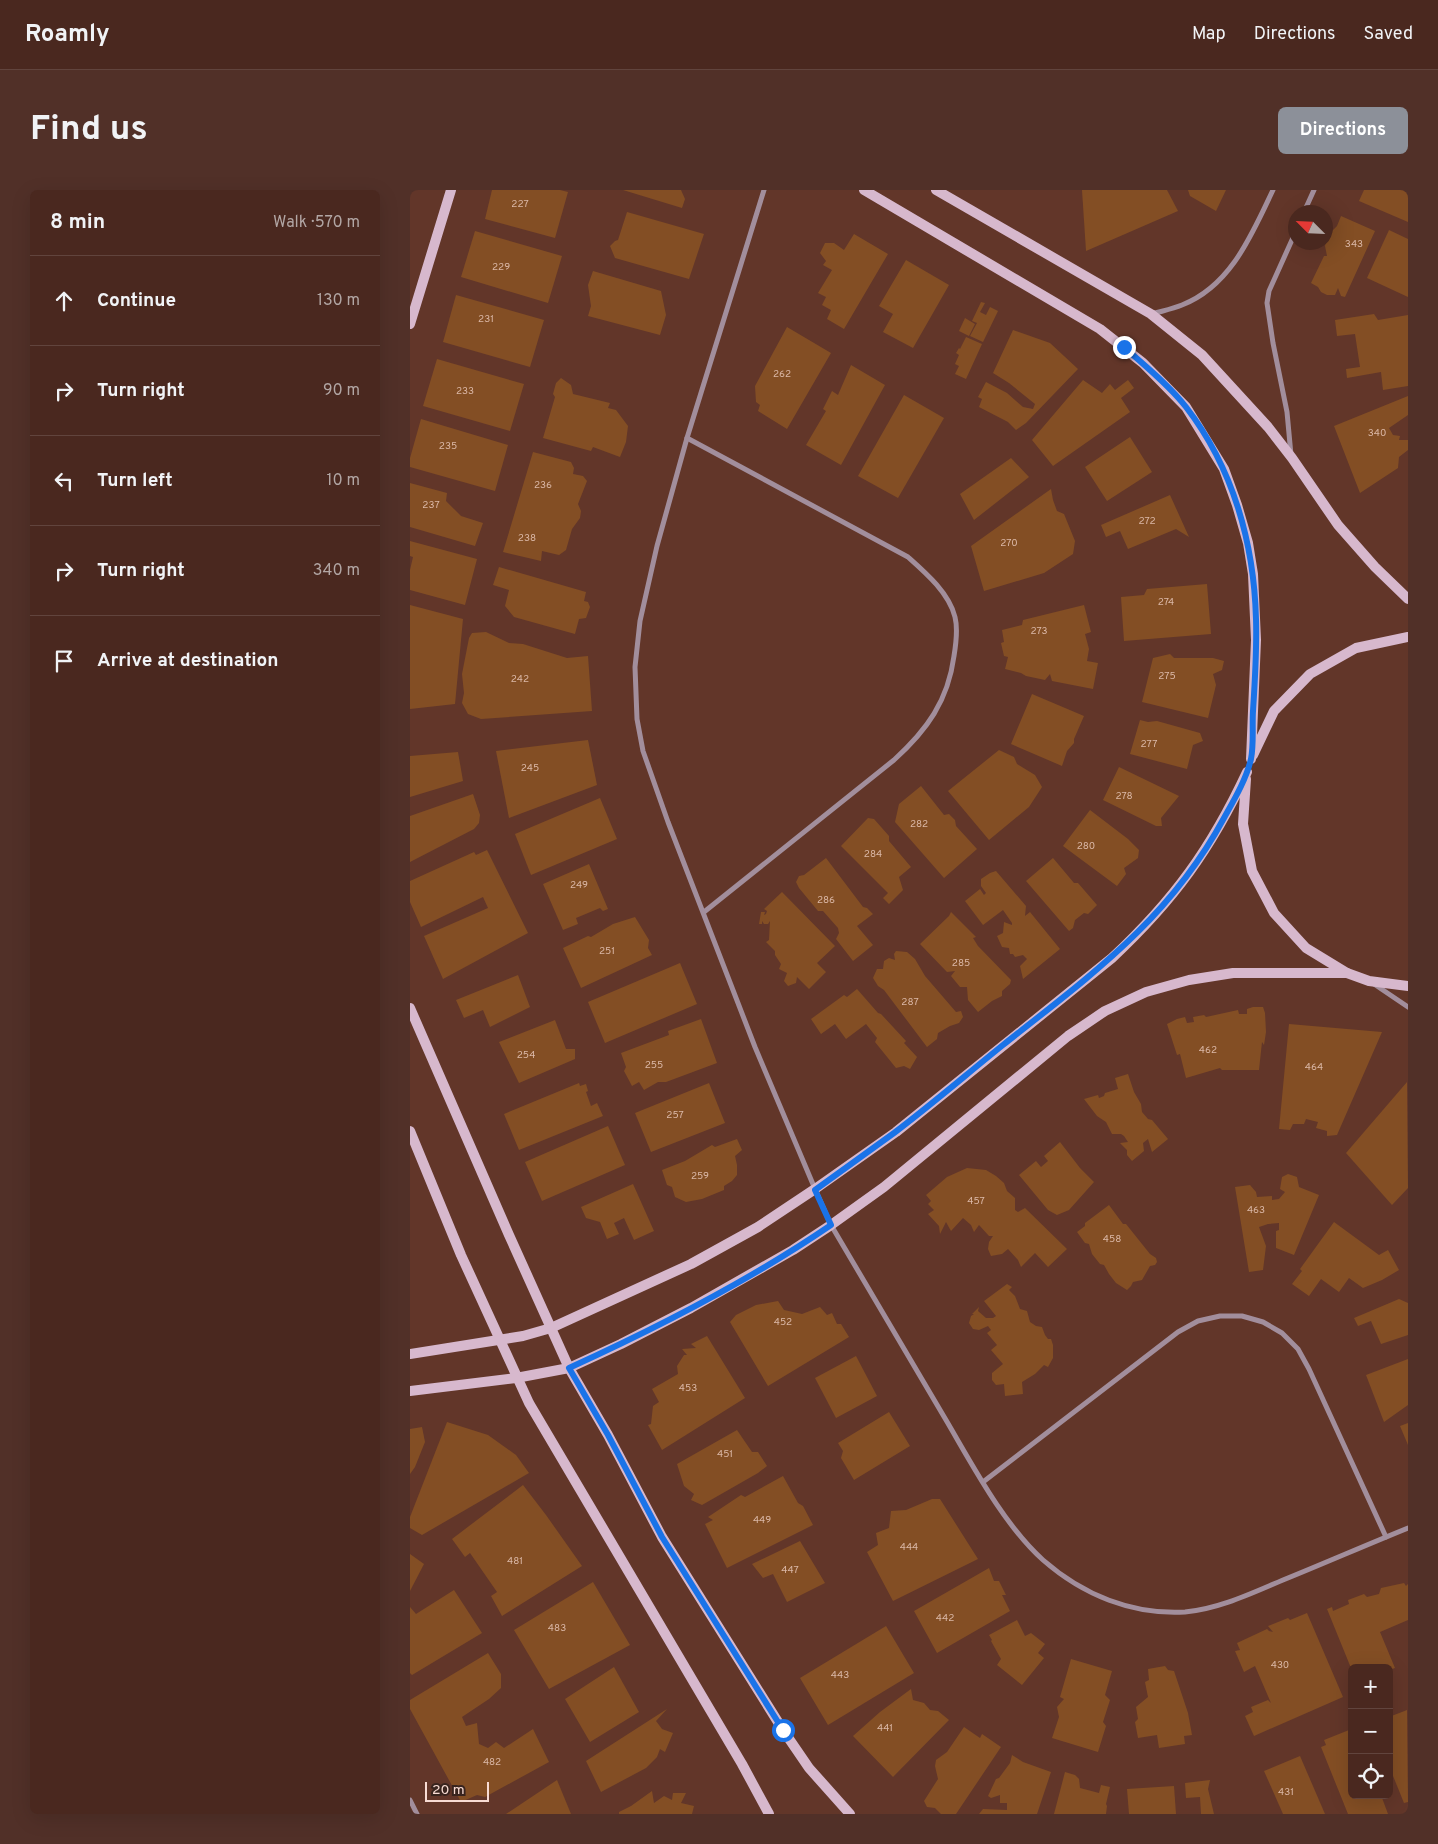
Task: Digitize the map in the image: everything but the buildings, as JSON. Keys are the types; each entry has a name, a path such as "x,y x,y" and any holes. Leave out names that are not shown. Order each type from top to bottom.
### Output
{"street":[{"path":"410,324 451,190"},
{"path":"764,190 687,438 657,546 640,621 635,667 637,719 643,751 668,822 755,1047 831,1225 983,1482 1015,1529 1043,1560 1077,1585 1117,1605 1155,1612 1186,1612 1211,1607 1249,1594 1408,1528"},
{"path":"864,190 1100,329 1143,363 1186,407 1224,469 1238,505 1248,543 1253,574 1256,640 1251,759"},
{"path":"936,190 1151,314 1202,355 1245,401 1292,458 1338,525 1375,567 1408,599"},
{"path":"1151,314 1183,305 1206,291 1228,271 1249,239 1273,190"},
{"path":"1307,205 1314,190"},
{"path":"1288,249 1269,291 1267,303 1292,458"},
{"path":"687,438 908,557 923,570 941,592 955,618 956,626 956,644 952,671 943,697 931,720 914,742 704,912"},
{"path":"410,1354 523,1336 551,1328 691,1264 758,1228 896,1132 1112,958 1164,906 1217,831 1274,712 1310,674 1356,648 1408,637"},
{"path":"1246,772 1243,824 1252,871 1274,913 1306,948 1347,973 1370,981 1408,986"},
{"path":"410,1391 516,1378 569,1368 691,1308 793,1250 831,1225 884,1187 1068,1036 1106,1011 1146,992 1189,980 1233,973 1347,973"},
{"path":"1370,981 1408,1006"},
{"path":"410,1008 569,1368 608,1435 662,1537 809,1768 850,1814"},
{"path":"410,1131 461,1255 529,1403 742,1764 769,1814"},
{"path":"983,1482 1178,1332 1198,1321 1220,1316 1242,1316 1263,1322 1282,1333 1298,1349 1318,1388 1386,1537"},
{"path":"410,1800 417,1814"}],"route":[{"path":"783,1730 662,1537 608,1435 569,1368 691,1308 793,1250 831,1225 815,1190 896,1132 1112,958 1136,936 1180,886 1217,831 1233,802 1251,759 1256,602 1248,543 1238,505 1224,469 1209,443 1186,407 1143,363 1124,347"}]}
